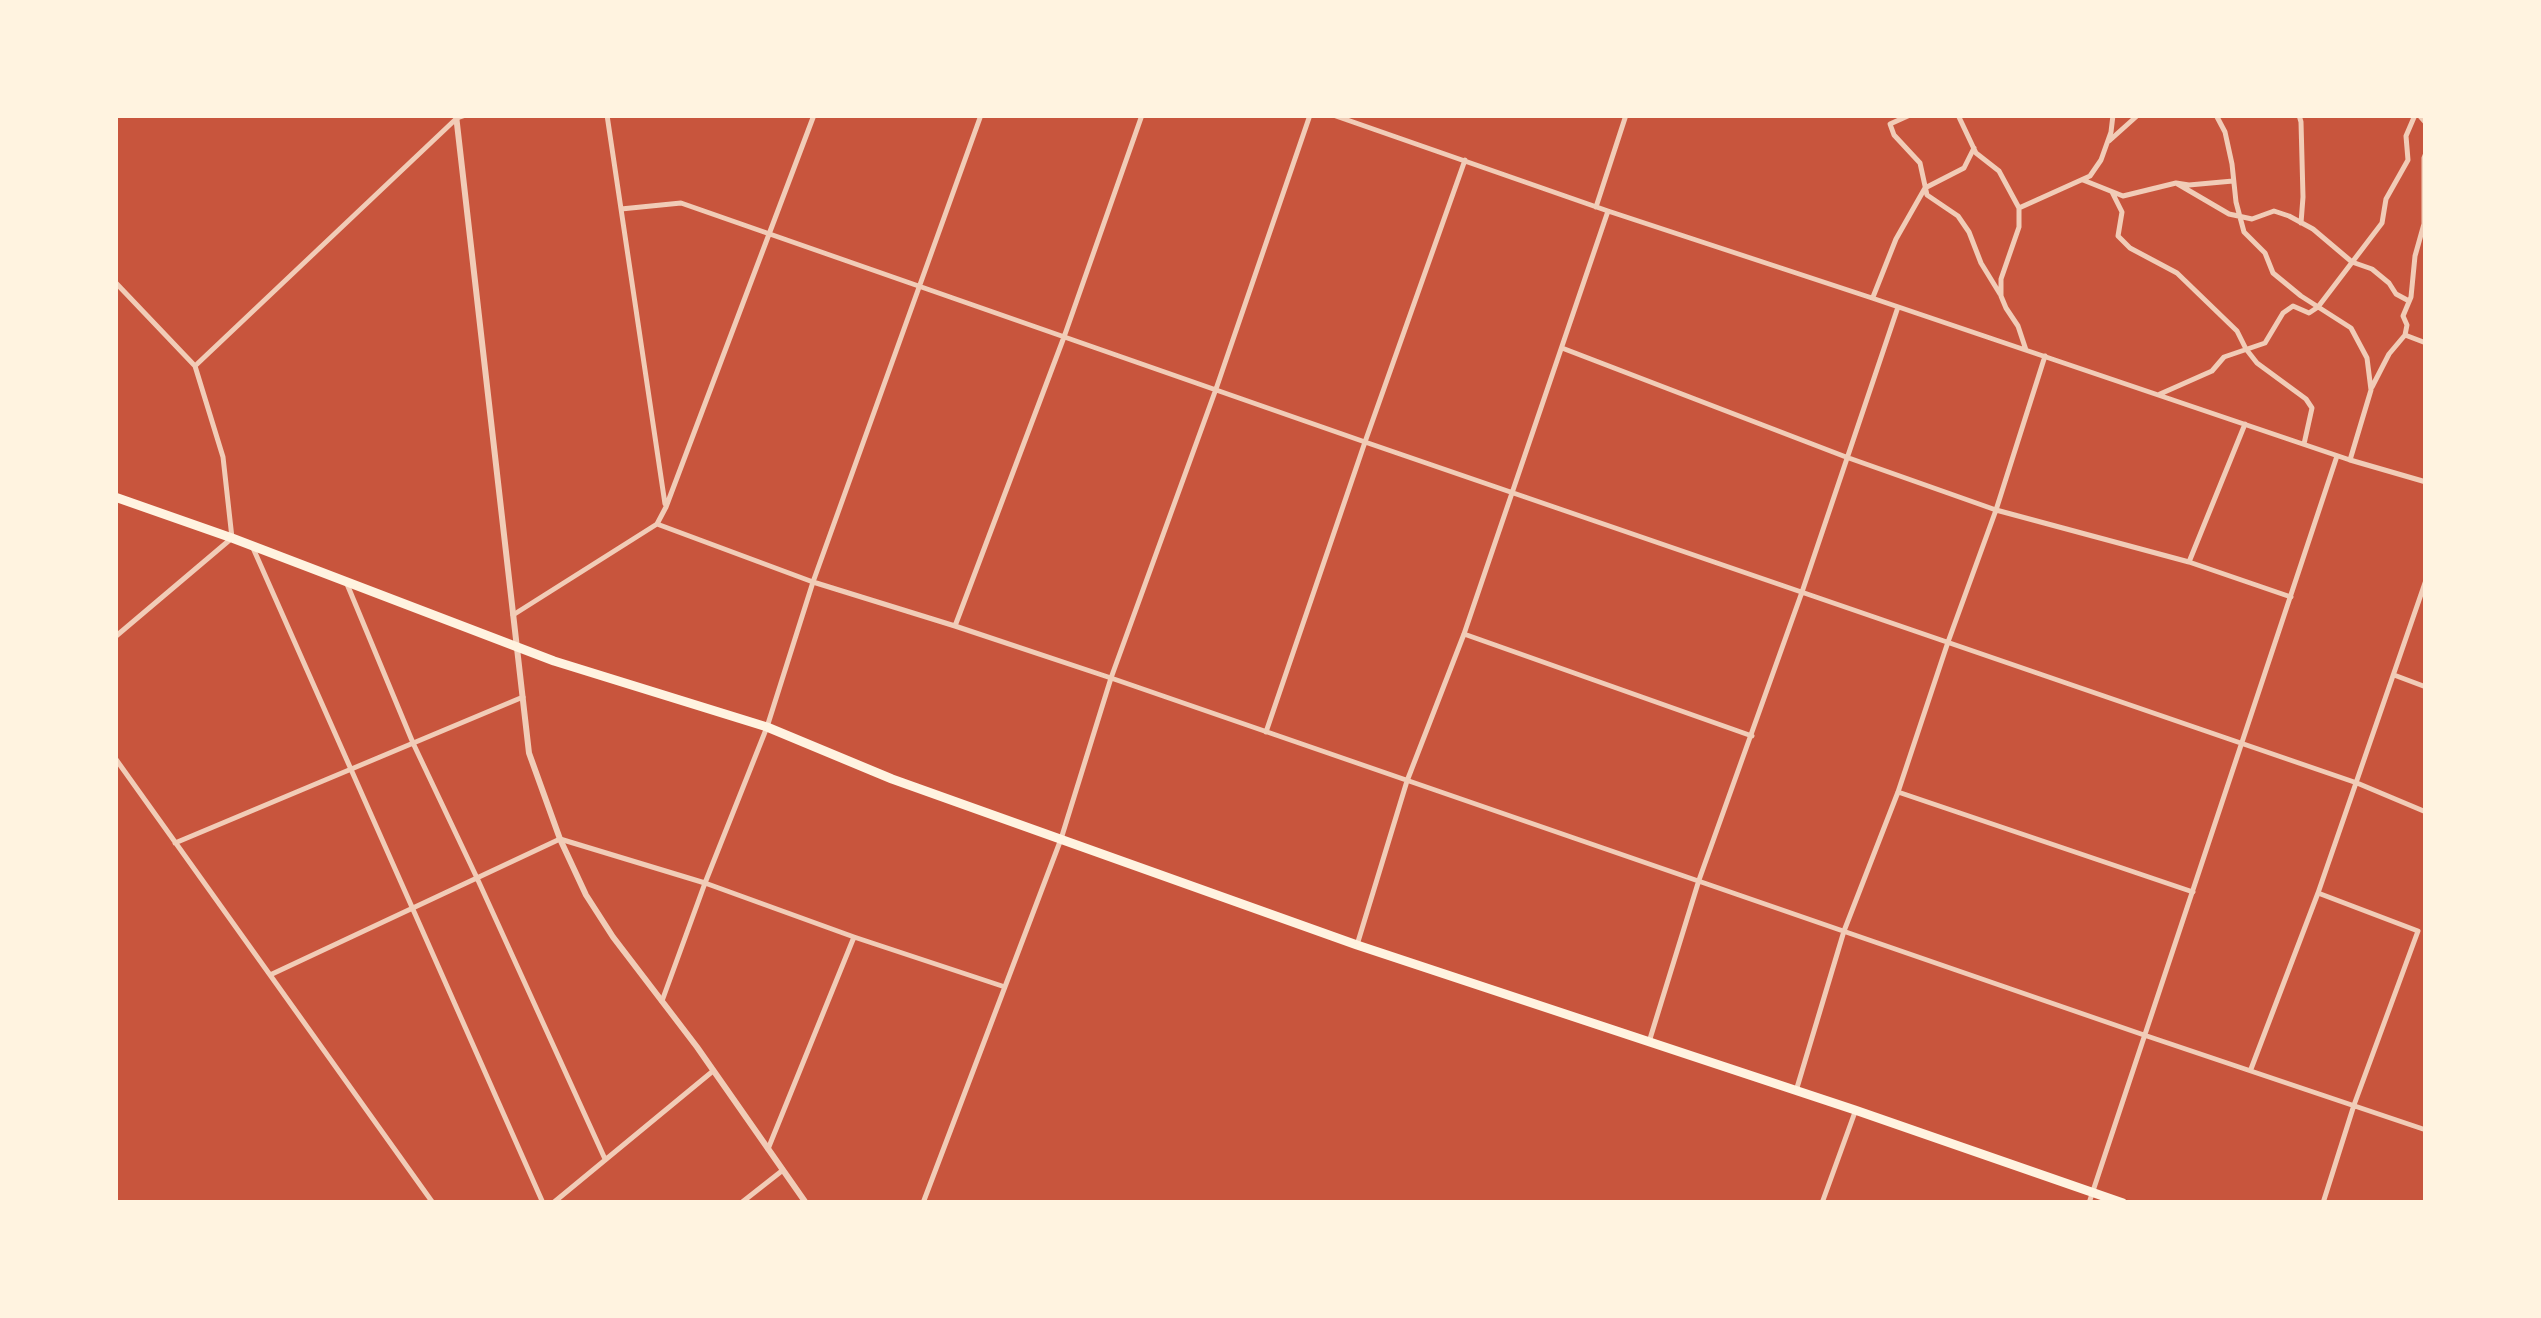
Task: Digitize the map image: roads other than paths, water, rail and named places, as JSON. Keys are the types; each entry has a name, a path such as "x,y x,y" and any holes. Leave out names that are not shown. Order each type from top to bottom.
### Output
{"main road":[{"path":"115,496 554,661 767,727 892,779 1357,945 1855,1110 2090,1198 2122,1203"}],"street":[{"path":"606,115 666,507"},
{"path":"513,616 657,524 814,115"},
{"path":"662,1001 767,727 813,582 982,115"},
{"path":"955,626 1064,337 1142,115"},
{"path":"923,1203 1062,839 1111,678 1216,390 1310,115"},
{"path":"1333,115 2337,456 2426,482"},
{"path":"1596,207 1626,115"},
{"path":"1910,115 1890,124 1894,135 1920,164 1927,195 1958,216 1969,232 1981,264 2018,326 2026,350"},
{"path":"1958,115 1974,148 1999,172 2018,208 2019,227 2001,279 2002,296"},
{"path":"2018,208 2090,176 2101,160 2113,115"},
{"path":"2107,143 2138,115"},
{"path":"2216,115 2232,164 2244,232 2265,253 2273,273 2351,328 2367,358 2371,390"},
{"path":"2299,115 2304,198 2301,223"},
{"path":"2157,395 2212,371 2224,357 2266,343 2283,313 2293,306 2309,312 2318,307 2382,223 2386,200 2408,160 2406,136 2417,115 2426,123"},
{"path":"195,366 460,116"},
{"path":"460,116 529,753 560,839 586,895 806,1203"},
{"path":"1872,298 1896,238 1925,188 1964,168 1974,148"},
{"path":"2350,460 2371,390 2389,354 2405,335 2407,325 2403,316 2424,224 2426,153"},
{"path":"1266,732 1466,160"},
{"path":"2083,180 2123,196 2176,183 2189,186 2233,181"},
{"path":"2176,183 2229,214 2252,218 2274,211 2301,223 2352,262 2372,269 2396,294 2409,300"},
{"path":"2112,192 2122,212 2118,236 2130,248 2176,272 2237,331 2257,363 2306,398 2312,408 2304,444"},
{"path":"620,208 682,203 2242,744 2426,812"},
{"path":"1357,945 1407,781 1464,634 1608,211"},
{"path":"115,282 195,366 223,457 232,538 115,637"},
{"path":"1649,1042 1698,880 1752,736 1898,306"},
{"path":"2405,335 2426,343"},
{"path":"1562,348 1996,510 2189,562 2291,597"},
{"path":"1796,1091 1844,930 1898,792 2045,356"},
{"path":"2189,562 2244,424"},
{"path":"2090,1198 2337,456"},
{"path":"657,524 813,582 1111,678 2426,1130"},
{"path":"252,545 543,1203"},
{"path":"2250,1070 2318,893 2426,580"},
{"path":"346,581 413,743 606,1160"},
{"path":"1464,634 1752,736"},
{"path":"2394,675 2426,687"},
{"path":"176,842 522,697"},
{"path":"115,758 433,1203"},
{"path":"1898,792 2194,892"},
{"path":"270,975 560,839 705,883 1005,987"},
{"path":"2318,893 2418,931 2354,1105 2323,1203"},
{"path":"768,1149 854,937"},
{"path":"553,1203 714,1071"},
{"path":"1822,1203 1855,1110"},
{"path":"740,1203 783,1170"}]}
